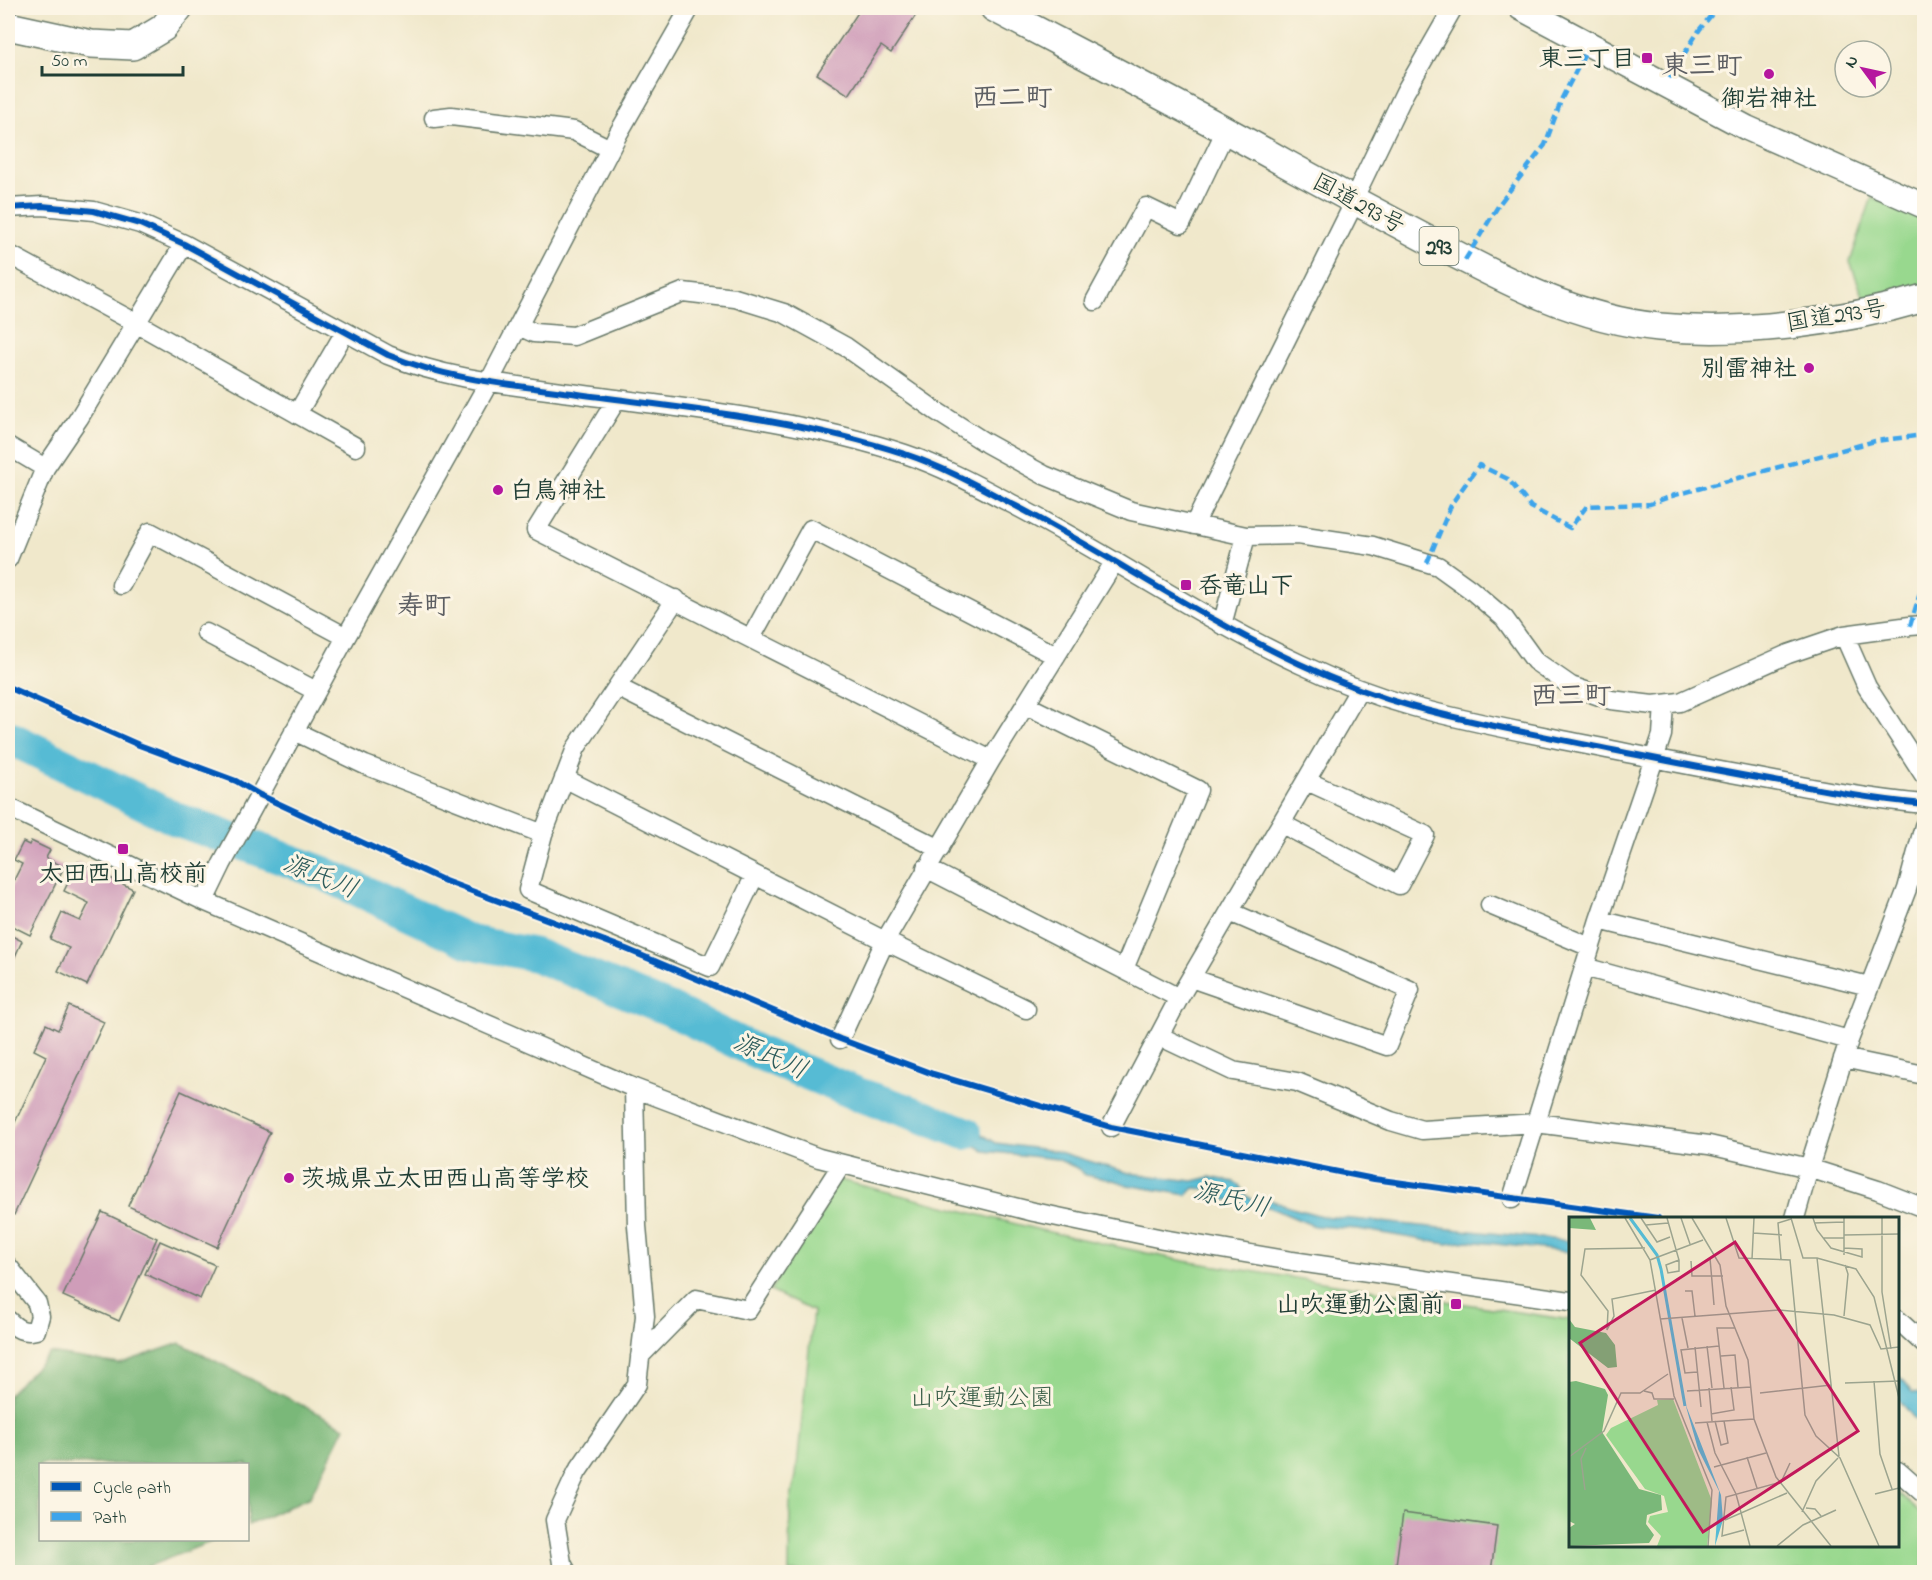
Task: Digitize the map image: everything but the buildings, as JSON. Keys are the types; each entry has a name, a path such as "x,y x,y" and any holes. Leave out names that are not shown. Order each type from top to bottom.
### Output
{"highway":[{"path":"8,26 91,44 133,46 163,27 179,8"},
{"name":"国道293号","path":"994,8 1501,278 1563,305 1657,327 1717,329 1770,326 1831,318 1924,298"}],"main road":[{"path":"1521,8 1737,123 1865,182 1924,206"}],"street":[{"path":"204,901 294,731 489,382 610,149 690,8"},
{"path":"1194,525 1351,209 1353,200 1405,92 1453,8"},
{"path":"434,118 451,116 574,131 610,149"},
{"path":"1095,301 1146,207 1181,224 1226,130"},
{"path":"8,208 42,206 94,211 140,224 184,244 345,333 414,366 443,374 774,421 866,442 911,456 968,481 1115,561 1222,625 1299,664 1359,690 1410,706 1654,759 1873,799 1924,804"},
{"path":"8,559 45,468 79,418 184,244"},
{"path":"8,254 356,447"},
{"path":"519,326 534,333 574,336 683,292 735,298 784,313 846,347 966,430 1044,475 1131,511 1246,536 1298,535 1373,546 1438,566 1504,618 1535,661 1571,686 1611,700 1653,705 1680,702 1788,654 1844,635 1924,625"},
{"path":"297,414 345,333"},
{"path":"617,399 536,530 991,760"},
{"path":"8,446 45,468"},
{"path":"751,638 811,529 1056,656"},
{"path":"121,585 150,532 346,637"},
{"path":"1222,625 1246,536"},
{"path":"840,1039 885,941 926,868 940,849 991,760 1115,561"},
{"path":"676,599 576,748 543,834 528,890 710,967 755,875"},
{"path":"206,633 316,691"},
{"path":"1844,635 1868,687 1924,776"},
{"path":"617,687 940,849"},
{"path":"1111,1127 1179,998 1359,690"},
{"path":"1512,1199 1590,947 1662,735 1664,704"},
{"path":"1026,705 1198,790 1124,969"},
{"path":"294,731 364,765 543,834"},
{"path":"564,778 885,941 1026,1009"},
{"path":"1282,824 1399,885 1425,835 1307,781"},
{"path":"8,807 204,901 634,1088 819,1158 1034,1212 1163,1239 1292,1261 1569,1301"},
{"path":"1795,1217 1849,1040 1907,889 1924,826"},
{"path":"926,868 1179,998"},
{"path":"1490,905 1590,947"},
{"path":"1191,978 1387,1046 1410,990 1230,912"},
{"path":"1599,920 1869,986"},
{"path":"1584,967 1849,1040"},
{"path":"1159,1036 1233,1071 1296,1082 1391,1121 1422,1130 1536,1123 1709,1145 1809,1168 1878,1190 1924,1208"},
{"path":"1844,1058 1924,1075"},
{"path":"567,1572 562,1563 555,1520 577,1472 637,1384 645,1316 637,1227 634,1088"},
{"path":"640,1356 696,1299 748,1310 842,1164"},
{"path":"8,1266 37,1303 40,1316 36,1330 26,1332 17,1329 8,1320"},
{"path":"1899,1321 1924,1344"},
{"path":"1899,1472 1924,1494"}],"green space":[{"path":"1872,197 1924,219 1924,289 1865,301 1850,262"},
{"name":"山吹運動公園","path":"836,1179 1040,1230 1184,1261 1569,1320 1569,1547 1899,1547 1899,1494 1924,1516 1924,1572 789,1572 790,1503 796,1476 813,1311 770,1291"},
{"path":"180,1343 345,1427 310,1497 249,1525 249,1463 39,1463 39,1541 212,1541 134,1572 8,1572 8,1395 50,1353 119,1364"}],"water":[{"path":"924,1110 928,1115 940,1120 957,1119 996,1143 1056,1151 1129,1173 1193,1181 1210,1177 1234,1182 1239,1185 1246,1196 1253,1200 1263,1197 1322,1216 1569,1241 1569,1252 1468,1241 1447,1244 1358,1229 1314,1226 1269,1207 1249,1206 1237,1200 1221,1200 1214,1192 1206,1189 1194,1188 1187,1195 1127,1185 1085,1175 1077,1168 1057,1159 984,1151 949,1128 919,1124"},
{"path":"1899,1376 1912,1392 1919,1393 1924,1386 1924,1425 1913,1417 1899,1399"}],"waterway":[{"name":"源氏川","path":"8,737 176,819 323,873 470,942 535,955 669,1009 761,1054 860,1095 965,1133"}],"marked path":[{"path":"1669,78 1700,29 1717,8"},
{"path":"1465,260 1500,203 1545,145 1562,98 1586,52"},
{"path":"1922,299 1924,321"},
{"path":"1427,563 1452,503 1479,465 1508,479 1531,507 1570,528 1587,506 1650,504 1875,441 1924,435"},
{"path":"1910,626 1924,580"}],"cycle path":[{"path":"8,208 42,206 94,211 140,224 184,244 388,355 434,370 505,384 743,416 825,432 905,454 948,471 1052,525 1263,646 1341,682 1399,703 1488,725 1688,765 1844,793 1924,804"},
{"path":"8,687 139,745 236,781 260,795 445,881 626,949 840,1039 933,1074 1111,1127 1374,1179 1651,1217"}],"place":[{"name":"東三丁目","path":"1647,58"},
{"name":"御岩神社","path":"1769,74"},
{"name":"別雷神社","path":"1809,368"},
{"name":"白鳥神社","path":"498,490"},
{"name":"呑竜山下","path":"1186,585"},
{"name":"太田西山高校前","path":"123,849"},
{"name":"茨城県立太田西山高等学校","path":"289,1178"},
{"name":"山吹運動公園前","path":"1456,1304"}],"district":[{"name":"東三町","path":"1702,65"},
{"name":"西二町","path":"1012,97"},
{"name":"寿町","path":"424,605"},
{"name":"西三町","path":"1571,695"}]}
